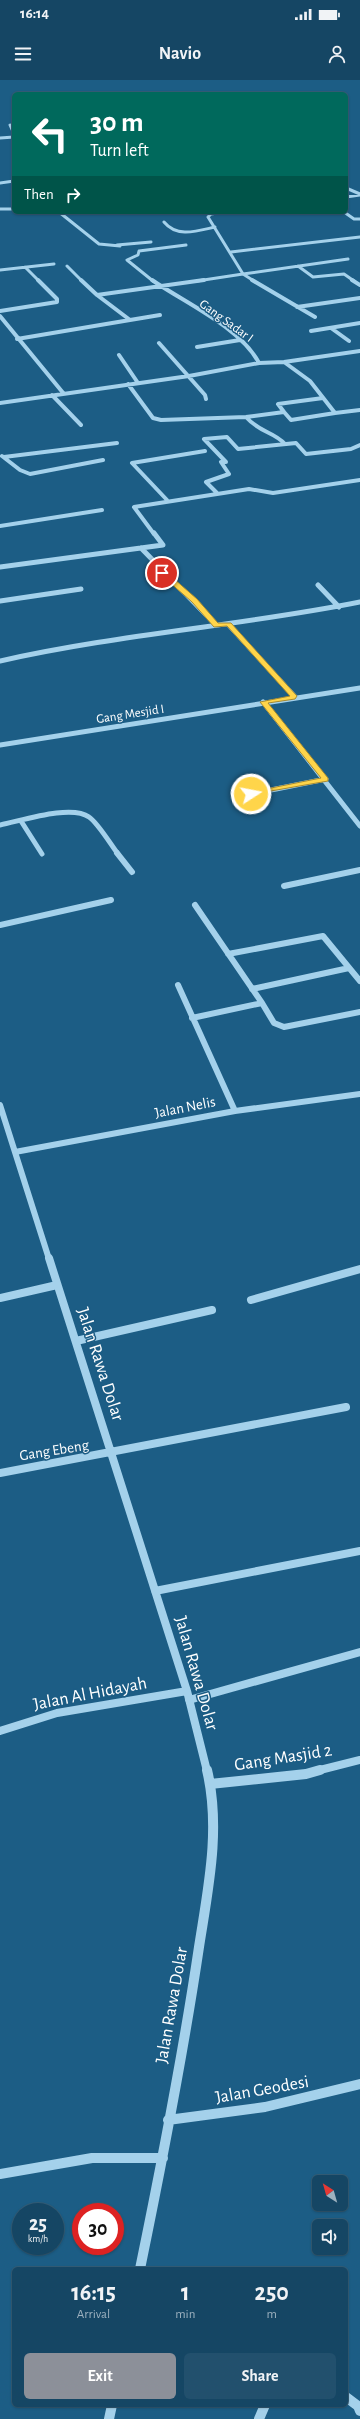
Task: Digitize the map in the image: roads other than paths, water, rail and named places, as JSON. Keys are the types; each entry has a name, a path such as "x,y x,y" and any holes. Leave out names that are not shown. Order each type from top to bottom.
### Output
{"street":[{"path":"10,125 12,130"},
{"path":"0,138 12,137"},
{"path":"0,183 12,181"},
{"path":"348,189 360,195"},
{"path":"348,197 360,195"},
{"path":"0,209 12,209"},
{"path":"61,214 97,243 119,245 151,242"},
{"path":"214,214 208,215 243,274 315,317"},
{"path":"347,214 360,224"},
{"path":"354,219 360,219"},
{"path":"164,222 167,227 175,232 215,227"},
{"path":"231,252 360,237"},
{"path":"161,286 127,260 138,255 139,251 186,245"},
{"name":"Gang Sadar I","path":"161,286 348,259"},
{"path":"0,270 54,264"},
{"path":"67,266 97,295 130,320"},
{"path":"298,266 313,277 344,274 360,285"},
{"path":"0,311 57,301 25,267"},
{"path":"97,295 161,286"},
{"name":"Gang Sadar I","path":"0,403 189,376 259,363 255,353 240,340 161,286"},
{"path":"297,307 360,298"},
{"path":"17,339 160,315"},
{"path":"0,316 17,339 40,362 64,394"},
{"path":"311,331 360,323"},
{"path":"331,328 349,341"},
{"path":"197,347 240,340"},
{"path":"159,343 205,395 206,399"},
{"path":"259,363 284,362 360,351"},
{"path":"119,355 138,383"},
{"path":"284,362 310,381 335,413"},
{"path":"128,384 156,420 246,417 284,412"},
{"path":"52,395 81,425"},
{"path":"323,398 278,404 291,420 360,410"},
{"path":"246,417 254,427 269,435 277,435 285,444"},
{"path":"217,493 206,482 229,474 221,462 226,462 204,439 227,437 238,449 296,443 306,454 351,449 360,445"},
{"path":"2,456 117,443"},
{"path":"167,500 132,463 205,451"},
{"path":"2,456 20,470 30,474 103,460"},
{"path":"0,567 163,545 134,507 167,500 249,488 273,493 360,480"},
{"path":"0,526 102,510"},
{"path":"141,548 168,579 194,601 216,625"},
{"path":"318,585 339,607"},
{"path":"0,601 81,589"},
{"path":"0,661 49,651 339,607 360,602"},
{"path":"228,624 295,697"},
{"name":"Gang Mesjid I","path":"0,745 263,702 360,688"},
{"path":"263,702 326,780 360,826"},
{"path":"251,794 326,780"},
{"path":"0,825 65,812 82,814 89,817 132,872"},
{"path":"21,821 42,854"},
{"path":"284,886 360,870"},
{"path":"0,925 111,900"},
{"path":"196,905 274,1022 284,1027 360,1012"},
{"path":"228,954 323,936 360,981"},
{"path":"252,989 349,968"},
{"path":"178,985 235,1111"},
{"path":"192,1018 262,1003"},
{"name":"Jalan Nelis","path":"15,1152 235,1111 360,1094"},
{"name":"Jalan Rawa Dolar","path":"0,1105 188,1695 210,1784 214,1829 209,1880 195,1976 168,2120 163,2158 140,2267"},
{"path":"251,1300 360,1269"},
{"path":"0,1298 57,1285"},
{"path":"76,1341 212,1310"},
{"name":"Gang Ebeng","path":"0,1473 112,1454 209,1433 346,1407"},
{"path":"155,1591 360,1551"},
{"name":"Jalan Al Hidayah","path":"0,1730 57,1713 188,1695 360,1652"},
{"name":"Gang Masjid 2","path":"210,1784 306,1774 360,1760"},
{"name":"Jalan Geodesi","path":"168,2120 226,2114 282,2104 326,2095 360,2084"},
{"path":"0,2174 92,2158 163,2158"},
{"path":"348,2398 358,2406 360,2411"},
{"path":"109,2419 112,2407"},
{"path":"259,2419 264,2407"}]}
